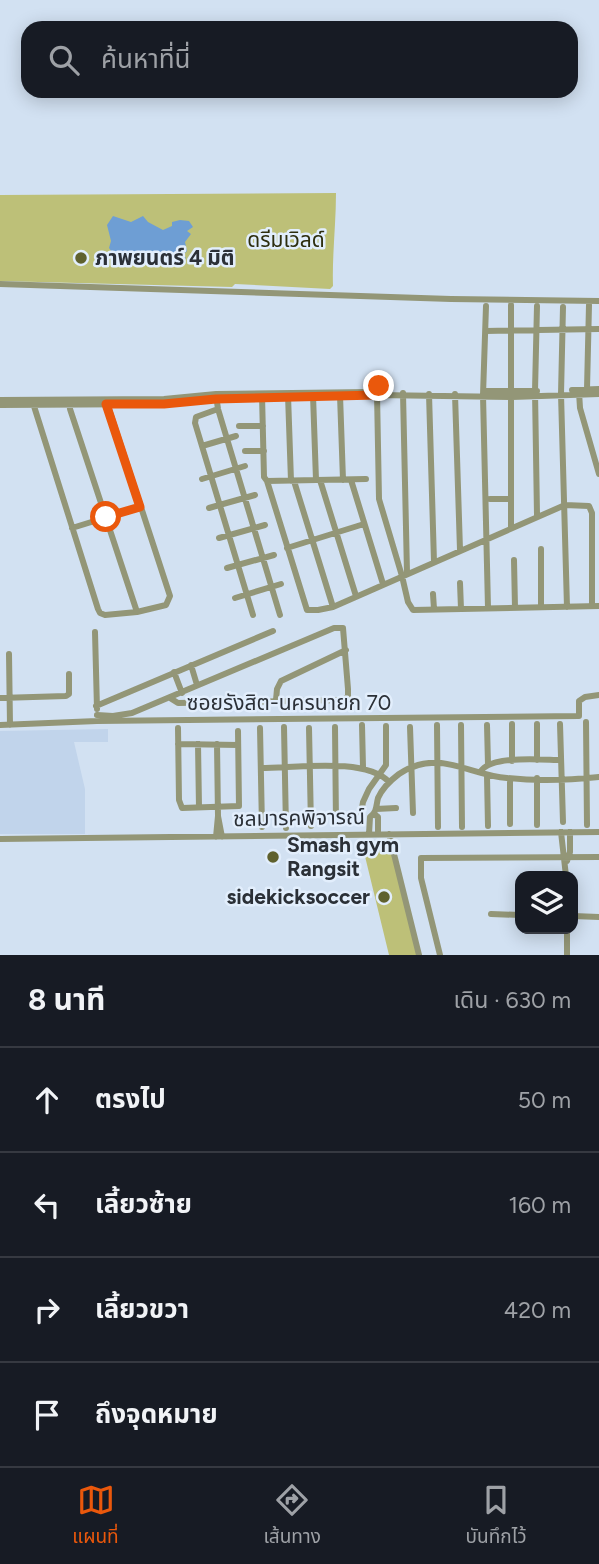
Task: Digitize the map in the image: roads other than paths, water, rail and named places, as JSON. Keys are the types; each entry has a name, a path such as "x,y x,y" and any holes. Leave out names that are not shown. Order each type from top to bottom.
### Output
{"street":[{"path":"0,284 452,299 599,301"},
{"path":"511,305 511,527"},
{"path":"587,389 589,305"},
{"path":"486,306 483,393 488,608"},
{"path":"537,306 537,515"},
{"path":"563,307 561,392 567,607"},
{"path":"486,331 599,330"},
{"path":"579,392 587,389 599,392"},
{"path":"1,402 106,401 164,404 216,396 340,395 378,391 403,394 599,392"},
{"path":"378,391 379,499 405,575"},
{"path":"579,392 599,474"},
{"path":"262,396 264,477 307,610 332,607 405,575 537,515 565,505 584,505 591,508 595,606 418,610 410,607 405,575 403,394"},
{"path":"429,394 433,562"},
{"path":"455,394 460,550"},
{"path":"313,395 318,480 356,596"},
{"path":"340,395 347,480 365,524 383,584"},
{"path":"216,396 280,615"},
{"path":"288,396 292,481 332,607"},
{"path":"33,402 100,613 137,612 166,605 170,596 106,401"},
{"path":"69,402 137,612"},
{"path":"218,410 195,419 253,615"},
{"path":"239,426 263,426"},
{"path":"202,446 236,436"},
{"path":"245,451 264,451"},
{"path":"202,479 245,466"},
{"path":"267,481 366,479"},
{"path":"209,509 255,495"},
{"path":"490,499 510,499"},
{"path":"72,528 140,507"},
{"path":"287,548 365,524"},
{"path":"219,538 265,525"},
{"path":"541,549 541,607"},
{"path":"227,568 274,555"},
{"path":"514,559 515,608"},
{"path":"460,583 461,609"},
{"path":"236,598 281,584"},
{"path":"433,594 433,609"},
{"path":"95,632 97,718 132,713 337,627 343,628 348,689 348,696 344,700 178,702 170,698"},
{"path":"96,706 273,631"},
{"path":"276,701 277,688 281,681 346,650"},
{"path":"9,654 10,725"},
{"path":"191,665 197,685"},
{"path":"174,672 181,693"},
{"path":"0,673 9,673"},
{"path":"0,698 66,696 69,694 69,674"},
{"name":"ซอยรังสิต-นครนายก 70","path":"0,726 97,718 579,716 579,701 584,697 599,695"},
{"path":"586,722 587,825"},
{"path":"512,724 512,761"},
{"path":"537,724 537,760"},
{"path":"559,724 563,822"},
{"path":"362,725 363,768"},
{"path":"437,725 438,827"},
{"path":"461,725 463,827"},
{"path":"487,725 488,764 484,774 488,826"},
{"path":"360,820 363,802 369,789 386,765 386,726"},
{"path":"284,727 286,828"},
{"path":"335,727 336,823"},
{"path":"410,727 413,813"},
{"path":"178,728 179,805 182,808 239,806 238,731"},
{"path":"260,728 262,827"},
{"path":"309,728 311,826"},
{"path":"178,744 238,744"},
{"path":"198,744 199,807"},
{"path":"217,744 219,837"},
{"path":"488,764 561,760"},
{"path":"369,834 370,817 379,797 389,782 411,766 437,762 510,779 599,777"},
{"path":"261,768 363,768 381,774 389,782"},
{"path":"537,778 537,825"},
{"path":"510,779 510,824"},
{"path":"375,811 396,808"},
{"path":"375,811 378,817 378,834"},
{"path":"561,832 566,871"},
{"path":"565,861 570,832"},
{"name":"ชลมารคพิจารณ์","path":"0,839 599,832"},
{"path":"389,834 419,955"},
{"path":"440,955 421,878 421,858 565,861 599,858"},
{"path":"491,914 515,915"},
{"path":"578,916 599,917"},
{"path":"567,934 567,955"}],"water":[{"path":"113,216 131,222 143,216 163,230 172,226 172,222 189,221 193,227 187,231 191,234 185,242 187,251 183,255 186,258 178,263 157,255 136,262 119,261 109,248 111,241 107,225"}],"place":[{"name":"ภาพยนตร์ 4 มิติ","path":"81,258"},
{"name":"Smash gym Rangsit","path":"273,857"},
{"name":"sidekicksoccer","path":"384,897"}],"park label":[{"name":"ดรีมเวิลด์","path":"286,240"}]}
